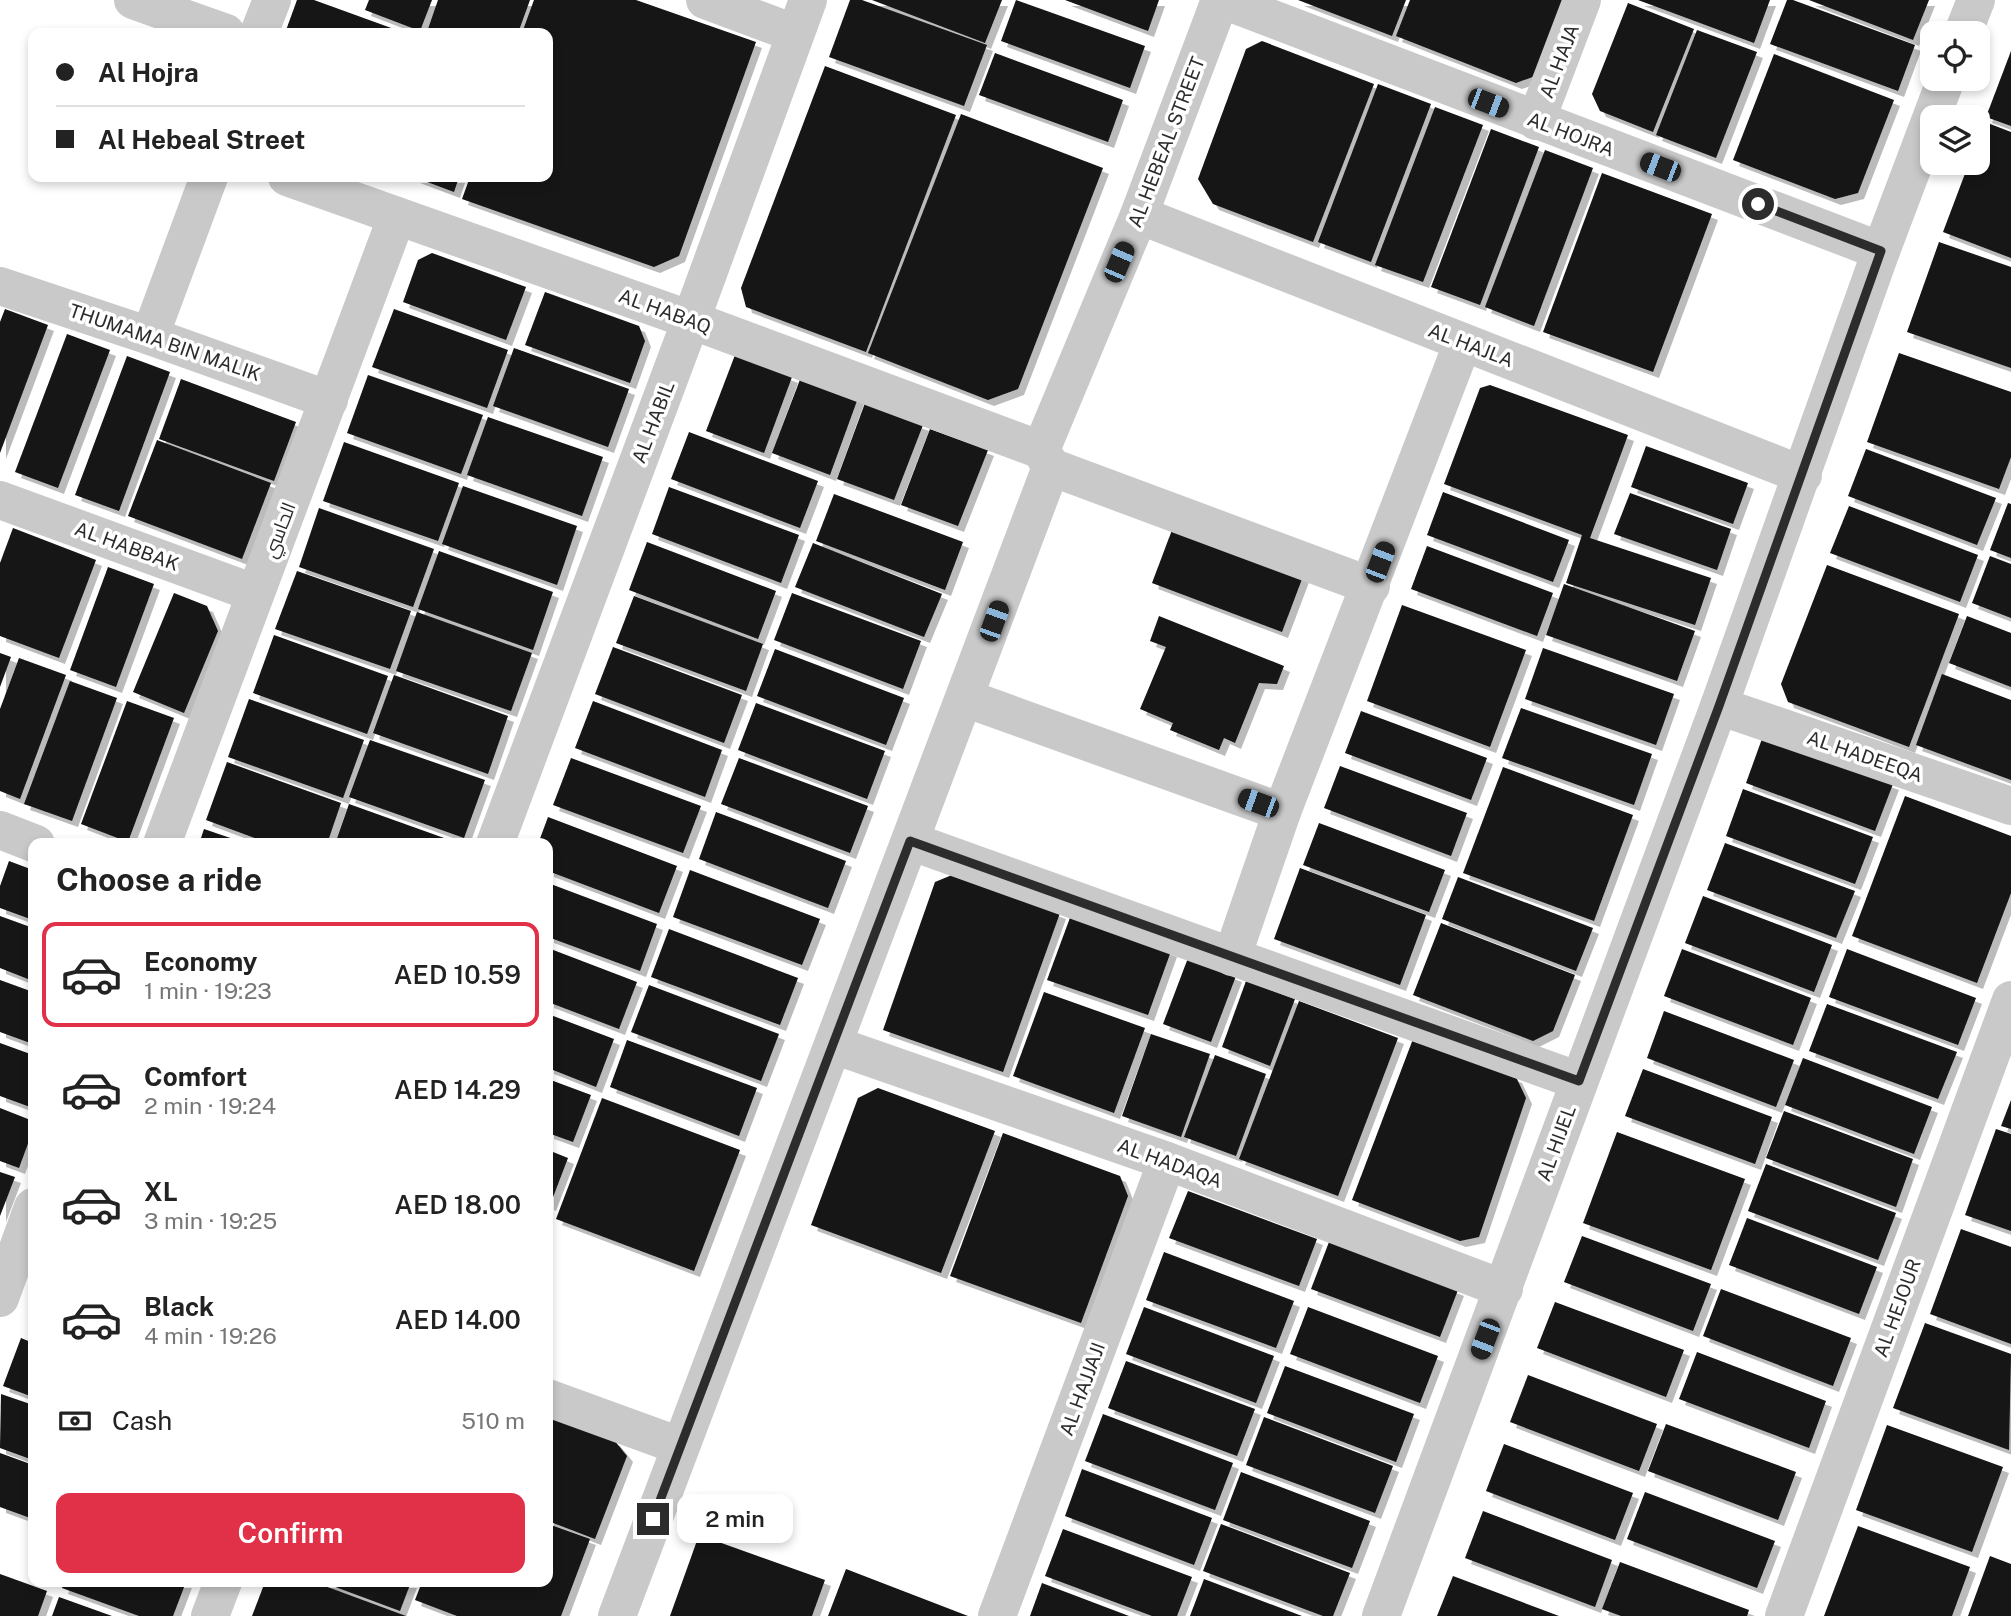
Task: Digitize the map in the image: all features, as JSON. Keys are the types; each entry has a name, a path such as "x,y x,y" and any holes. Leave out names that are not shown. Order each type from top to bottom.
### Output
{"street":[{"path":"133,0 212,28"},
{"path":"261,28 272,0"},
{"path":"705,0 801,17"},
{"name":"AL HOJRA","path":"1221,0 1881,251"},
{"name":"AL HEBEAL STREET","path":"617,1616 965,698 1046,459 1221,0"},
{"name":"AL HAJA","path":"1536,121 1582,0"},
{"path":"1968,21 1976,0"},
{"name":"AL HABIL","path":"497,838 801,17"},
{"name":"AL HIJEL","path":"1381,1616 1719,706 1881,251 1941,91"},
{"path":"150,336 207,182"},
{"name":"AL HABAQ","path":"301,182 691,320 1371,586"},
{"name":"AL HAJLA","path":"1139,215 1803,475"},
{"name":"الحاسي","path":"164,838 397,216"},
{"name":"THUMAMA BIN MALIK","path":"0,286 329,400"},
{"path":"1231,957 1282,812 1463,342"},
{"name":"AL HABBAK","path":"0,500 254,593"},
{"path":"965,698 1282,812"},
{"name":"AL HADEEQA","path":"1719,706 2011,806"},
{"path":"0,830 28,841"},
{"path":"910,841 1579,1081"},
{"name":"AL HEJOUR","path":"1784,1616 2011,1000"},
{"name":"AL HADAQA","path":"834,1045 1167,1161 1504,1289"},
{"name":"AL HAJJAJI","path":"997,1616 1167,1161"},
{"path":"0,1298 28,1222"},
{"path":"553,1400 680,1446"},
{"path":"210,1616 221,1587"}],"building":[{"path":"297,0 314,0 391,28 287,28"},
{"path":"369,0 432,0 421,28 412,28 365,10"},
{"path":"438,0 530,0 520,28 428,28"},
{"path":"534,0 636,0 756,42 679,256 654,267 462,199 468,182 553,182 553,28 524,28"},
{"path":"850,0 862,0 987,45 964,106 829,57"},
{"path":"872,0 1002,0 985,43"},
{"path":"1016,0 1145,46 1130,88 1001,41"},
{"path":"1065,0 1159,0 1148,31"},
{"path":"1298,0 1406,0 1392,36"},
{"path":"1410,0 1568,0 1538,75 1516,83 1396,36"},
{"path":"1638,0 1770,0 1754,43"},
{"path":"1787,0 1915,45 1898,91 1770,44"},
{"path":"1809,0 1929,0 1913,40"},
{"path":"1628,3 1694,29 1653,132 1600,111 1592,94"},
{"path":"1697,30 1757,52 1716,158 1656,135"},
{"path":"1262,41 1374,84 1313,242 1213,204 1198,179 1246,49"},
{"path":"2011,51 2011,126 1990,118 1990,106"},
{"path":"995,53 1123,100 1108,142 979,95"},
{"path":"1774,54 1894,100 1858,193 1835,199 1733,160"},
{"path":"825,66 956,115 866,352 746,307 741,288"},
{"path":"1378,84 1431,104 1371,262 1318,242"},
{"path":"1435,107 1483,125 1423,282 1375,265"},
{"path":"961,114 1103,168 1018,389 988,400 868,353"},
{"path":"1990,124 2011,132 2011,258 1943,232 1964,175 1990,175"},
{"path":"1491,129 1539,147 1480,305 1431,287"},
{"path":"1545,150 1593,168 1534,326 1485,307"},
{"path":"1602,173 1712,214 1653,372 1543,332"},
{"path":"427,182 457,182 454,192"},
{"path":"1939,242 2011,267 2011,368 1907,332"},
{"path":"432,253 526,287 506,340 403,302 418,260"},
{"path":"545,292 639,326 645,341 630,383 525,345"},
{"path":"5,309 48,325 0,453 0,322"},
{"path":"394,309 508,350 487,408 372,367"},
{"path":"67,334 110,350 58,488 15,472"},
{"path":"514,348 629,389 608,447 493,406"},
{"path":"1899,353 2011,392 2011,457 1999,489 1867,442"},
{"path":"735,355 792,377 764,453 706,431"},
{"path":"127,356 170,372 119,511 75,495"},
{"path":"368,375 483,415 461,474 347,433"},
{"path":"801,377 858,398 830,475 772,453"},
{"path":"181,379 296,422 274,481 159,439"},
{"path":"1490,385 1628,435 1590,538 1711,578 1695,625 1566,583 1582,535 1444,484 1480,388"},
{"path":"865,403 923,425 894,500 837,479"},
{"path":"488,417 603,457 582,516 467,475"},
{"path":"930,429 988,450 958,526 901,505"},
{"path":"689,432 818,481 800,528 671,479"},
{"path":"157,440 271,483 242,559 128,516"},
{"path":"344,442 459,483 438,541 323,501"},
{"path":"1646,446 1748,483 1733,524 1631,487"},
{"path":"1866,449 1996,498 1977,545 1848,496"},
{"path":"463,486 577,526 557,585 442,544"},
{"path":"669,487 799,535 781,583 652,534"},
{"path":"1443,492 1569,540 1553,582 1427,535"},
{"path":"1630,493 1731,529 1717,570 1614,534"},
{"path":"834,494 963,542 945,590 816,541"},
{"path":"2008,503 2011,504 2011,558 1990,550"},
{"path":"1849,506 1978,555 1960,602 1830,553"},
{"path":"319,508 434,549 413,607 299,567"},
{"path":"1175,522 1305,571 1282,632 1152,583"},
{"path":"13,528 96,560 59,658 0,636 0,563"},
{"path":"647,542 776,591 758,639 629,590"},
{"path":"813,543 942,594 924,637 795,587"},
{"path":"1427,546 1553,593 1537,636 1411,589"},
{"path":"439,551 553,592 533,650 418,609"},
{"path":"1990,556 2011,564 2011,618 1972,603"},
{"path":"1827,565 1959,614 1909,747 1788,702 1781,684"},
{"path":"108,567 154,584 116,687 70,670"},
{"path":"297,571 411,611 390,669 275,629"},
{"path":"1564,584 1695,631 1677,681 1546,635"},
{"path":"174,593 207,606 218,631 184,713 133,692"},
{"path":"792,593 921,641 903,689 774,640"},
{"path":"634,596 763,644 746,691 616,643"},
{"path":"1402,605 1526,650 1490,747 1367,701"},
{"path":"417,612 532,653 511,711 396,671"},
{"path":"1159,616 1284,666 1277,684 1259,683 1235,743 1224,738 1219,750 1170,730 1173,723 1140,709 1166,647 1150,641"},
{"path":"1967,616 2011,633 2011,687 1949,663"},
{"path":"274,635 388,676 367,734 253,693"},
{"path":"613,647 742,695 724,743 595,694"},
{"path":"1543,648 1674,694 1656,745 1525,699"},
{"path":"775,649 904,698 886,745 757,696"},
{"path":"0,653 11,657 0,687"},
{"path":"19,658 66,675 20,799 0,791 0,709"},
{"path":"1942,674 2011,700 2011,780 1916,745"},
{"path":"394,675 508,716 488,774 373,733"},
{"path":"70,681 117,698 72,821 24,804"},
{"path":"249,699 364,740 343,798 228,757"},
{"path":"127,701 174,718 129,838 118,838 81,824"},
{"path":"593,701 722,750 705,797 575,748"},
{"path":"756,703 885,751 867,799 738,750"},
{"path":"1521,708 1652,754 1634,805 1502,758"},
{"path":"1361,711 1487,758 1471,800 1345,753"},
{"path":"1763,736 1893,784 1875,831 1746,783"},
{"path":"370,740 485,780 464,838 349,797"},
{"path":"571,758 701,806 683,853 553,805"},
{"path":"739,758 868,806 850,853 721,804"},
{"path":"227,762 341,803 329,838 255,838 206,820"},
{"path":"1340,766 1467,813 1451,856 1324,808"},
{"path":"1503,767 1633,815 1594,921 1463,873"},
{"path":"1743,789 1873,837 1855,884 1726,836"},
{"path":"1905,796 2011,836 2011,893 1977,983 1852,936"},
{"path":"349,804 444,838 337,838"},
{"path":"716,812 846,861 828,908 699,859"},
{"path":"548,817 677,866 659,913 553,873 553,838 540,838"},
{"path":"1319,823 1445,870 1429,912 1303,865"},
{"path":"204,829 230,838 201,838"},
{"path":"1725,843 1855,891 1836,938 1707,890"},
{"path":"9,861 28,868 28,918 0,908 0,886"},
{"path":"1300,868 1426,915 1400,985 1274,939"},
{"path":"690,870 820,919 802,965 673,917"},
{"path":"952,875 1060,913 1003,1072 883,1030 935,882"},
{"path":"1458,877 1593,928 1576,971 1442,919"},
{"path":"553,885 657,924 640,971 553,939"},
{"path":"1703,896 1832,945 1814,992 1685,943"},
{"path":"1071,915 1171,951 1148,1015 1047,980"},
{"path":"0,916 28,926 28,979 0,968"},
{"path":"1441,923 1575,975 1553,1031 1533,1041 1413,995"},
{"path":"669,929 798,978 780,1025 651,977"},
{"path":"1682,949 1811,998 1793,1045 1664,996"},
{"path":"1847,949 1976,998 1958,1045 1829,997"},
{"path":"553,950 637,982 619,1029 553,1004"},
{"path":"1188,958 1236,976 1211,1042 1163,1024"},
{"path":"0,980 28,990 28,1042 0,1032"},
{"path":"1246,981 1295,999 1270,1066 1222,1047"},
{"path":"649,985 779,1034 761,1081 631,1032"},
{"path":"1044,992 1145,1028 1114,1113 1013,1076"},
{"path":"1299,1001 1398,1038 1338,1196 1239,1159"},
{"path":"1827,1004 1957,1052 1938,1099 1809,1051"},
{"path":"1664,1011 1794,1060 1776,1107 1647,1058"},
{"path":"553,1016 614,1039 596,1087 553,1070"},
{"path":"1151,1034 1210,1054 1181,1137 1122,1116"},
{"path":"1413,1039 1516,1077 1526,1098 1479,1237 1460,1241 1352,1200"},
{"path":"627,1040 757,1088 739,1136 610,1087"},
{"path":"0,1043 28,1053 28,1106 0,1096"},
{"path":"1215,1055 1266,1074 1236,1156 1184,1137"},
{"path":"1803,1058 1932,1107 1914,1154 1785,1105"},
{"path":"1643,1069 1772,1117 1755,1164 1625,1116"},
{"path":"553,1081 591,1095 573,1142 553,1135"},
{"path":"878,1088 995,1131 941,1273 811,1225 858,1098"},
{"path":"602,1098 740,1150 694,1271 556,1219"},
{"path":"2011,1100 2011,1129 2001,1126"},
{"path":"0,1108 28,1119 28,1144 19,1168 0,1161"},
{"path":"1784,1111 1913,1159 1896,1207 1766,1158"},
{"path":"1996,1129 2011,1134 2011,1231 1965,1215"},
{"path":"1617,1132 1745,1179 1711,1270 1583,1223"},
{"path":"1003,1133 1120,1176 1128,1196 1081,1323 950,1276"},
{"path":"553,1152 568,1158 553,1197"},
{"path":"1766,1164 1896,1213 1878,1260 1748,1211"},
{"path":"0,1172 15,1177 0,1216"},
{"path":"1188,1191 1317,1239 1299,1286 1169,1238"},
{"path":"1747,1218 1877,1267 1859,1314 1729,1265"},
{"path":"1961,1229 2011,1247 2011,1344 1930,1314"},
{"path":"1582,1236 1711,1284 1693,1331 1564,1282"},
{"path":"1329,1242 1458,1290 1440,1337 1311,1289"},
{"path":"1164,1252 1294,1301 1276,1348 1146,1300"},
{"path":"1721,1289 1851,1338 1833,1386 1703,1336"},
{"path":"1555,1302 1684,1350 1666,1397 1537,1348"},
{"path":"1144,1307 1274,1356 1256,1403 1126,1354"},
{"path":"1308,1307 1438,1356 1420,1403 1290,1354"},
{"path":"1925,1323 2011,1354 2009,1450 1893,1408"},
{"path":"21,1338 28,1341 28,1395 3,1386"},
{"path":"1697,1352 1826,1401 1809,1448 1679,1399"},
{"path":"1126,1361 1255,1409 1237,1456 1108,1408"},
{"path":"1285,1366 1414,1414 1396,1462 1267,1413"},
{"path":"1528,1375 1657,1424 1639,1471 1510,1422"},
{"path":"1,1394 28,1403 28,1458 0,1448"},
{"path":"1103,1414 1233,1463 1215,1510 1085,1461"},
{"path":"1264,1417 1393,1466 1375,1513 1246,1465"},
{"path":"553,1418 614,1440 627,1456 595,1539 553,1523"},
{"path":"1666,1424 1796,1472 1778,1520 1648,1471"},
{"path":"1887,1425 2003,1467 1972,1552 1856,1510"},
{"path":"1504,1444 1633,1493 1615,1540 1486,1491"},
{"path":"0,1453 28,1463 28,1517 0,1507"},
{"path":"1082,1469 1212,1518 1194,1565 1065,1516"},
{"path":"1241,1472 1370,1521 1352,1568 1223,1520"},
{"path":"1645,1492 1775,1541 1757,1588 1627,1539"},
{"path":"1483,1511 1612,1560 1595,1607 1465,1558"},
{"path":"1221,1524 1350,1573 1333,1616 1323,1616 1203,1571"},
{"path":"553,1526 590,1539 561,1616 457,1616 415,1600 420,1587 553,1587"},
{"path":"1858,1526 1970,1567 1952,1616 1824,1616"},
{"path":"1063,1529 1192,1577 1177,1616 1152,1616 1045,1576"},
{"path":"699,1535 825,1580 812,1616 670,1616"},
{"path":"1990,1556 2011,1564 2011,1616 1968,1616"},
{"path":"1620,1562 1749,1610 1747,1616 1621,1616 1602,1609"},
{"path":"846,1569 968,1616 828,1616"},
{"path":"0,1574 28,1584 28,1587 47,1591 38,1616 0,1616"},
{"path":"1453,1576 1559,1616 1437,1616"},
{"path":"1204,1579 1302,1616 1190,1616"},
{"path":"1042,1583 1129,1616 1030,1616"},
{"path":"184,1587 173,1616 139,1616 62,1588"},
{"path":"263,1587 328,1587 406,1616 252,1616"},
{"path":"335,1587 409,1587 400,1611"},
{"path":"59,1597 112,1616 52,1616"}],"route":[{"path":"653,1519 910,841 1579,1081 1719,706 1881,251 1758,204"}]}
